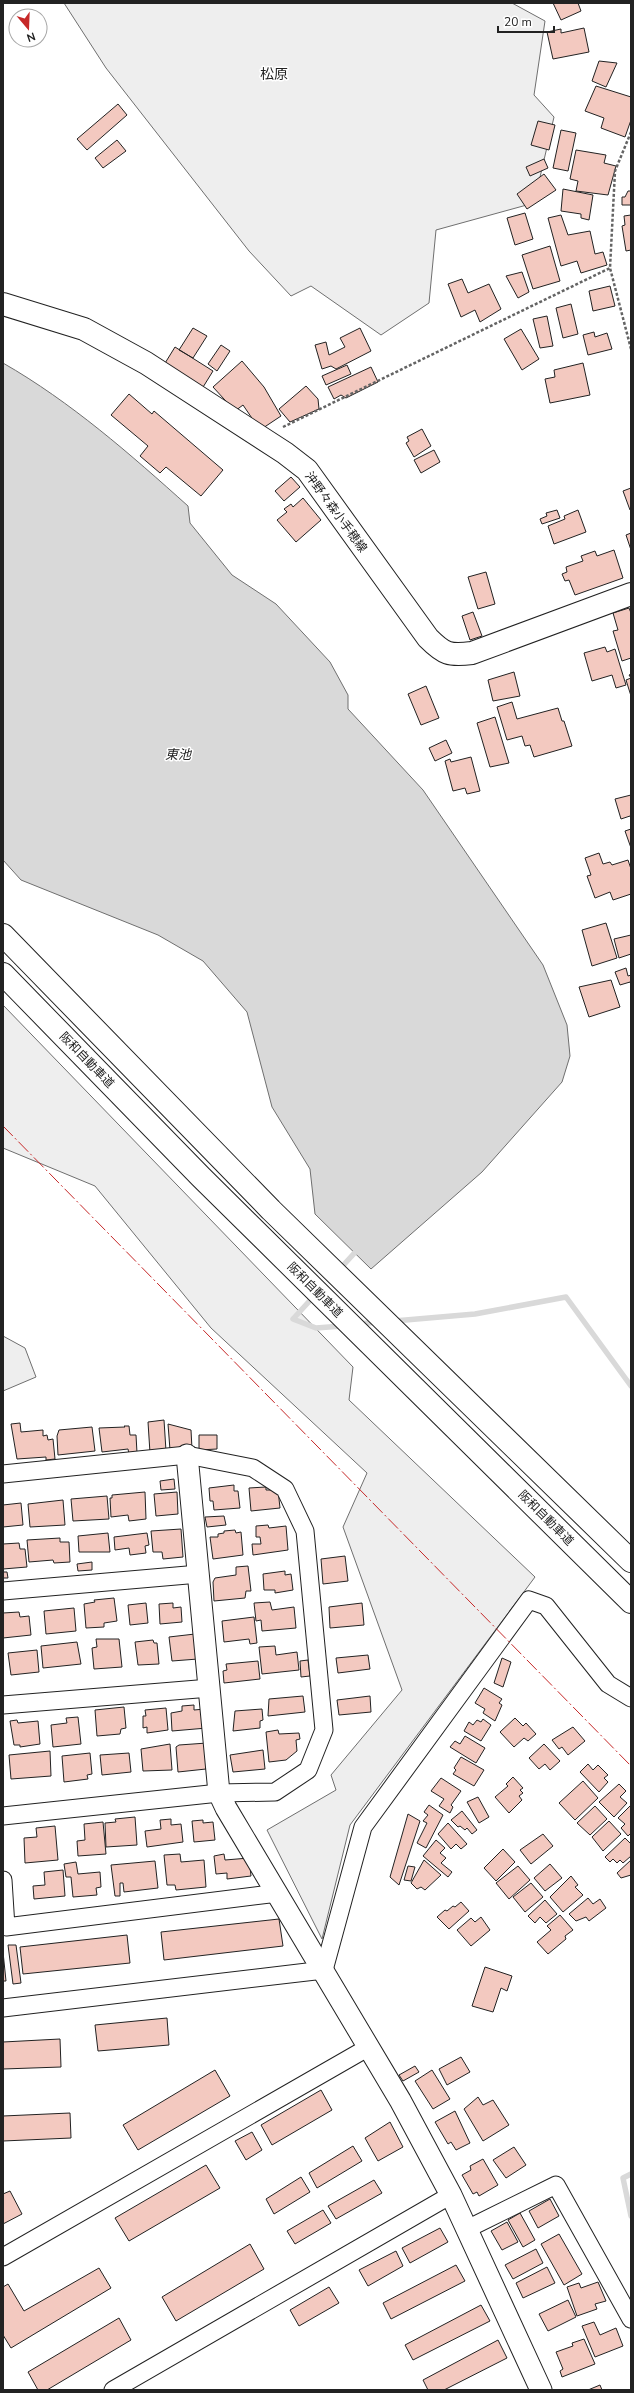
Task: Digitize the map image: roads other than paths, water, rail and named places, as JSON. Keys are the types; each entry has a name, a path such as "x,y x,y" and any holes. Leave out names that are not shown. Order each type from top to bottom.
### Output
{"main road":[{"name":"沖野々森小手穂線","path":"3,304 84,329 146,363 285,452 307,470 428,638 440,650 453,656 472,653 631,594"},
{"path":"3,935 271,1210 385,1323 631,1561"},
{"name":"阪和自動車道","path":"3,974 251,1226 631,1602"}],"street":[{"path":"3,1474 187,1455 253,1468 285,1489 305,1531 324,1730 308,1770 275,1792 220,1793 3,1816"},
{"path":"187,1455 220,1793 226,1808 369,2047 450,2195 541,2390"},
{"path":"3,1591 199,1574"},
{"path":"324,1970 363,1827 529,1600 546,1606 608,1684 631,1698"},
{"path":"3,1705 210,1688"},
{"path":"3,1880 6,1927 278,1893"},
{"path":"3,2008 324,1970"},
{"path":"3,2257 369,2047"},
{"path":"467,2229 556,2184 631,2319"},
{"path":"113,2390 450,2195"}],"water":[{"name":"東池","path":"3,363 52,394 76,412 122,448 188,506 190,523 232,575 276,604 330,662 348,695 348,709 423,790 543,965 567,1025 570,1056 562,1082 482,1172 371,1269 315,1214 310,1169 272,1107 247,1012 203,961 158,935 21,880 3,860"}],"waterway":[{"path":"339,1270 359,1248"},
{"path":"315,1295 293,1319 316,1328 342,1326"},
{"path":"394,1321 475,1314 566,1297 631,1386"},
{"path":"358,1324 378,1322"},
{"path":"631,2174 623,2178 631,2216"}],"district":[{"name":"松原","path":"274,74"}]}
